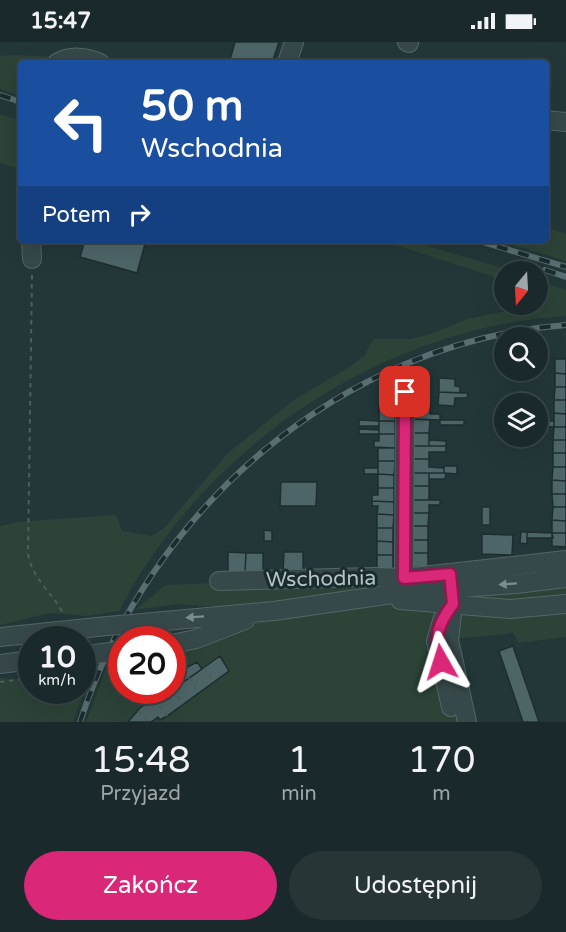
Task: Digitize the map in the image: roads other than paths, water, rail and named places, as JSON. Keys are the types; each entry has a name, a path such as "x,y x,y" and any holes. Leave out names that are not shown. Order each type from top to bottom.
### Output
{"street":[{"path":"288,60 294,42"},
{"path":"61,60 78,57 89,60"},
{"path":"549,120 566,122"},
{"path":"31,243 32,259"},
{"path":"404,578 405,392"},
{"name":"Wschodnia","path":"452,589 566,560"},
{"name":"Wschodnia","path":"219,581 404,578 452,589 510,609 566,604"},
{"name":"Wschodnia","path":"0,637 274,611 413,591 566,578"},
{"path":"452,589 436,641 454,722"},
{"path":"452,589 449,640 467,722"},
{"name":"Wschodnia","path":"186,641 274,611"},
{"path":"0,664 18,662"}],"railway":[{"path":"0,95 18,101"},
{"path":"486,243 566,267"},
{"path":"548,271 566,277"},
{"path":"80,722 111,645 153,573 205,508 264,450 331,402 404,364 483,338 566,325"}]}
